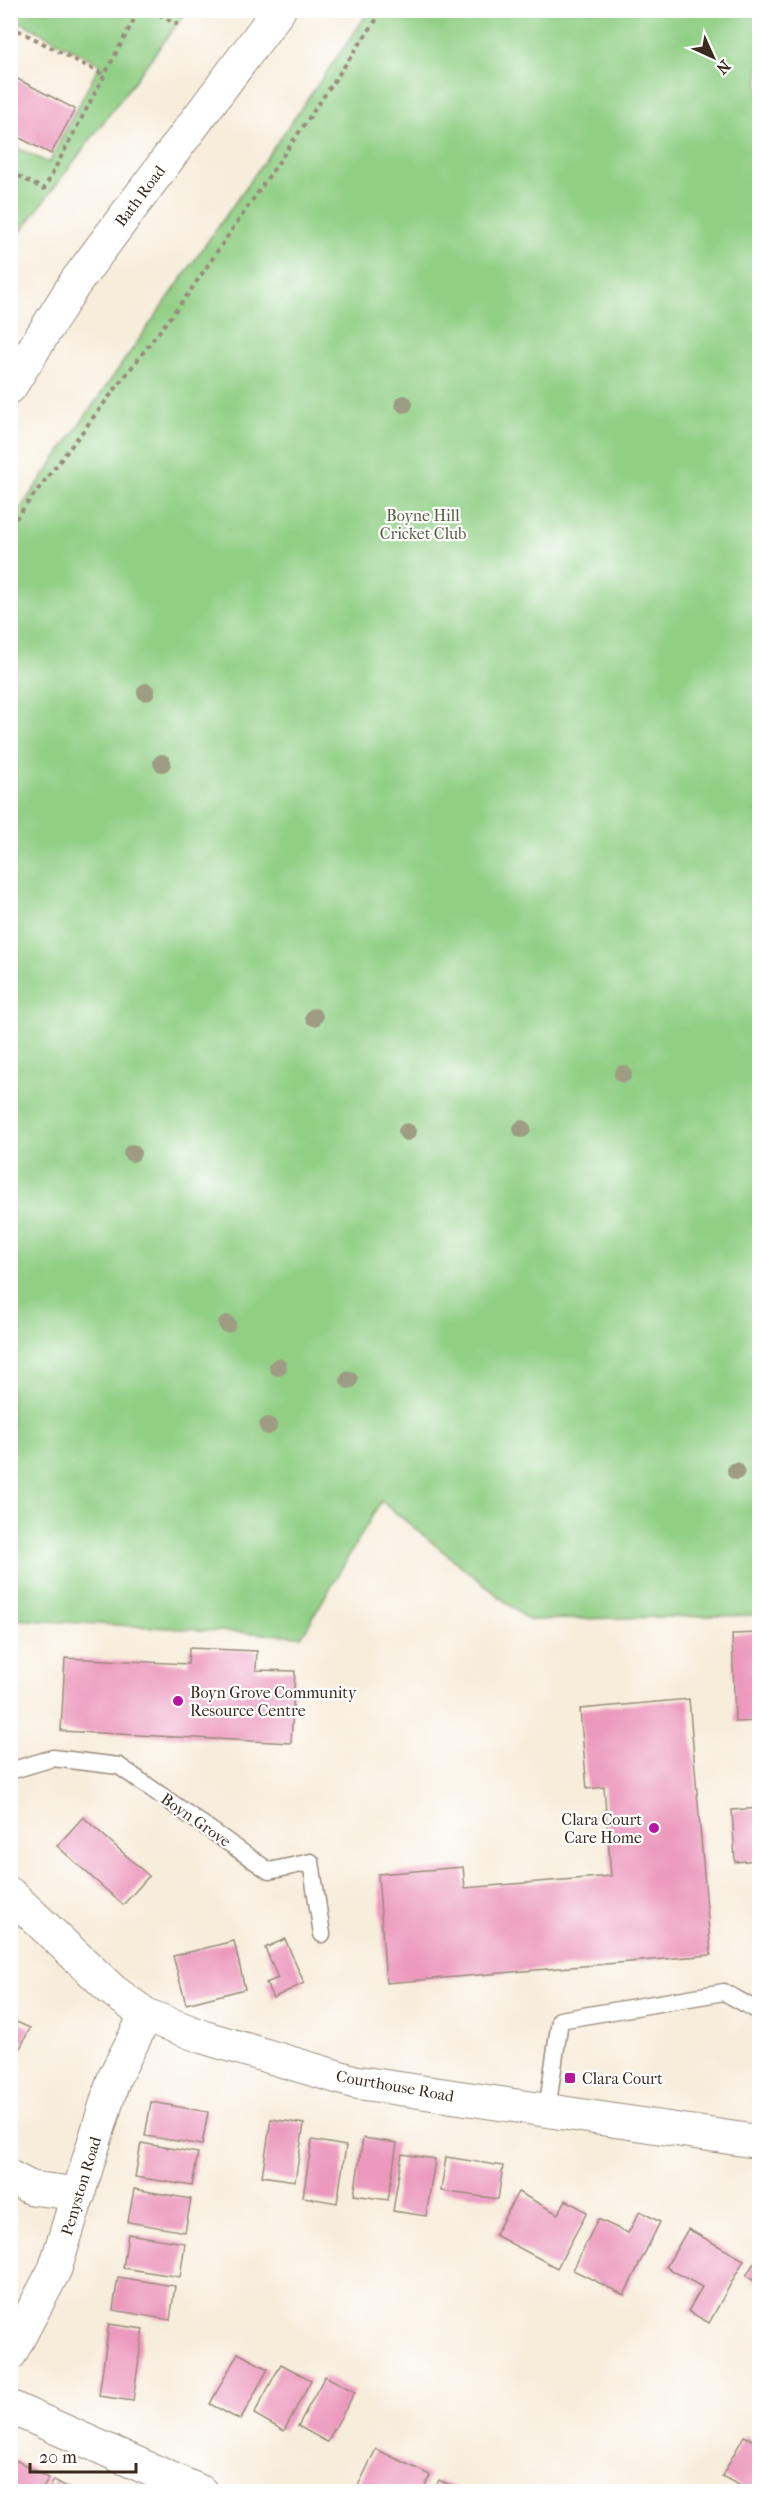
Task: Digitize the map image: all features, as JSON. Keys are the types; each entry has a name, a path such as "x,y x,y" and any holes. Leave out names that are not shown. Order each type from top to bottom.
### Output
{"street":[{"name":"Bath Road","path":"10,387 75,283 279,10"},
{"name":"Courthouse Road","path":"10,1894 112,1990 147,2015 203,2037 355,2082 759,2142"},
{"name":"Penyston Road","path":"10,2354 55,2269 114,2078 147,2015"},
{"path":"10,2177 31,2188 79,2194"},
{"path":"10,2407 201,2492"}],"lane":[{"name":"Boyn Grove","path":"10,1771 53,1758 119,1766 269,1871 311,1862 322,1934"},
{"path":"547,2110 560,2020 724,1992 759,2012"}],"path":[{"path":"11,171 44,189 139,10"},
{"path":"151,10 176,24 184,10"},
{"path":"10,526 188,294 382,10"},
{"path":"10,26 104,75"}],"green space":[{"name":"Boyne Hill Cricket Club","path":"370,10 759,11 759,1615 528,1620 381,1501 302,1636 13,1619 11,1624 11,522"},
{"path":"11,11 187,11 11,245 11,145 49,163 100,64 11,17"}],"building":[{"path":"10,75 75,109 51,154 10,133"},
{"path":"760,1633 760,1721 735,1722 732,1634"},
{"name":"Boyn Grove Community Resource Centre","path":"189,1648 257,1651 256,1670 295,1671 291,1743 61,1731 65,1658 188,1664"},
{"name":"Clara Court Care Home","path":"689,1699 711,1955 386,1983 378,1874 463,1867 465,1888 611,1876 604,1787 587,1789 580,1709"},
{"path":"760,1808 760,1860 735,1862 732,1810"},
{"path":"83,1817 149,1876 123,1905 57,1846"},
{"path":"285,1939 304,1983 273,1998 266,1983 278,1978 265,1948"},
{"path":"234,1941 245,1989 186,2004 173,1956"},
{"path":"10,2019 30,2028 10,2069"},
{"path":"151,2102 208,2112 202,2145 145,2136"},
{"path":"271,2119 304,2124 295,2181 262,2176"},
{"path":"363,2138 397,2143 388,2200 354,2195"},
{"path":"312,2140 346,2146 337,2203 303,2197"},
{"path":"141,2143 198,2153 192,2186 135,2177"},
{"path":"402,2154 435,2159 426,2216 393,2211"},
{"path":"446,2157 503,2166 498,2199 441,2191"},
{"path":"134,2189 191,2199 185,2232 128,2222"},
{"path":"518,2192 558,2214 566,2200 587,2212 557,2268 495,2235"},
{"path":"640,2211 660,2222 624,2295 573,2270 598,2219 628,2233"},
{"path":"688,2229 744,2260 709,2323 688,2311 702,2287 666,2267"},
{"path":"128,2234 185,2243 180,2277 123,2268"},
{"path":"760,2253 760,2284 746,2276"},
{"path":"118,2277 175,2286 170,2320 113,2310"},
{"path":"109,2324 143,2329 133,2401 99,2396"},
{"path":"238,2353 268,2369 240,2420 210,2404"},
{"path":"281,2364 311,2380 284,2431 254,2414"},
{"path":"325,2376 355,2392 327,2442 298,2426"},
{"path":"744,2436 760,2444 760,2492 751,2492 722,2476"},
{"path":"376,2449 430,2475 422,2492 356,2490"},
{"path":"10,2457 49,2478 41,2492 10,2492"},
{"path":"54,2480 76,2492 48,2492"},
{"path":"439,2480 464,2492 434,2492"}],"place":[{"name":"Boyn Grove Community Resource Centre","path":"178,1701"},
{"name":"Clara Court Care Home","path":"654,1828"},
{"name":"Clara Court","path":"570,2078"}]}
